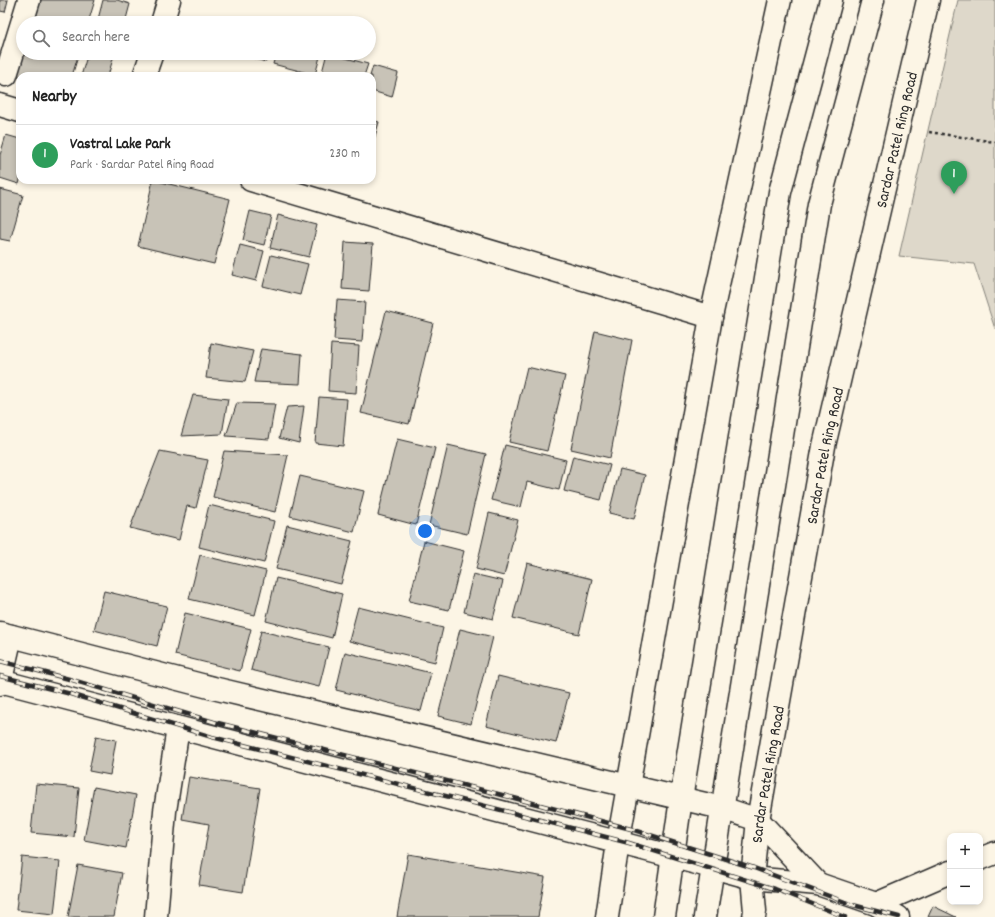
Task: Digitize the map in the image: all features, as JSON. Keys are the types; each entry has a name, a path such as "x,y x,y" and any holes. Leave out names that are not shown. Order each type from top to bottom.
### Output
{"main road":[{"path":"24,16 29,0"},
{"path":"164,16 169,0"},
{"path":"607,917 618,843 711,317 780,0"},
{"path":"664,917 681,798 780,192 831,0"},
{"path":"705,917 819,204 873,0"},
{"name":"Sardar Patel Ring Road","path":"754,917 755,911 752,878 758,820 824,446 928,0"},
{"path":"6,75 16,42"},
{"path":"145,72 150,60"},
{"path":"0,105 16,110"},
{"path":"265,184 711,317"},
{"path":"818,884 758,820 722,808 213,688 6,635 0,682 752,878 818,884 876,904 898,917"},
{"path":"156,917 165,811 178,728"},
{"path":"983,859 995,853"},
{"path":"876,904 947,873"}],"path":[{"path":"929,132 995,142"}],"shaded area":[{"path":"958,0 995,0 995,329 974,264 899,256"}],"building":[{"path":"0,0 8,0 5,12 0,11"},
{"path":"39,0 95,0 90,16 35,16"},
{"path":"103,0 117,0 130,4 127,16 99,16"},
{"path":"21,60 77,60 73,72 18,72"},
{"path":"86,60 113,60 109,72 82,72"},
{"path":"274,60 319,60 316,72 304,72 273,64"},
{"path":"325,60 353,60 368,64 365,72 322,72"},
{"path":"373,66 398,73 392,97 376,92 376,72 371,72"},
{"path":"376,121 379,122 376,133"},
{"path":"6,135 16,138 16,183 0,178 0,155"},
{"path":"152,184 169,184 230,199 214,264 138,246"},
{"path":"0,189 23,195 10,241 0,239"},
{"path":"250,211 271,216 264,245 243,240"},
{"path":"278,215 317,225 309,257 270,248"},
{"path":"345,242 373,244 369,291 342,289"},
{"path":"240,245 264,251 256,281 232,275"},
{"path":"271,255 308,264 300,295 263,286"},
{"path":"337,300 365,302 362,342 334,340"},
{"path":"386,311 433,323 409,424 361,413"},
{"path":"595,331 632,340 610,458 571,449"},
{"path":"211,343 253,351 245,382 206,378"},
{"path":"331,344 359,346 356,393 328,391"},
{"path":"261,349 302,354 300,384 254,382"},
{"path":"527,367 565,376 547,451 509,442"},
{"path":"193,395 228,399 222,434 181,436"},
{"path":"319,397 347,399 343,446 315,443"},
{"path":"237,403 275,404 269,439 226,436"},
{"path":"304,406 299,443 279,438 287,407"},
{"path":"397,439 435,448 416,525 378,515"},
{"path":"448,445 486,454 467,534 429,525"},
{"path":"505,445 566,460 559,490 527,482 521,507 491,500"},
{"path":"160,451 208,460 196,508 187,506 179,540 130,528"},
{"path":"224,451 288,455 275,512 213,497"},
{"path":"573,456 610,465 601,500 564,491"},
{"path":"620,469 645,475 634,519 609,513"},
{"path":"300,476 364,491 354,532 290,516"},
{"path":"209,505 274,521 264,563 199,547"},
{"path":"489,513 518,520 504,576 476,569"},
{"path":"287,525 352,541 341,584 276,569"},
{"path":"424,541 464,551 449,610 409,601"},
{"path":"200,555 266,571 255,615 189,599"},
{"path":"527,563 592,579 579,634 513,618"},
{"path":"473,574 503,581 493,619 464,612"},
{"path":"276,578 342,594 332,638 266,621"},
{"path":"104,591 167,606 157,646 94,630"},
{"path":"358,607 443,628 435,662 349,641"},
{"path":"185,613 251,629 240,671 175,655"},
{"path":"460,629 493,637 471,724 438,716"},
{"path":"261,631 329,647 319,687 251,670"},
{"path":"345,652 431,673 421,711 336,690"},
{"path":"498,676 569,693 556,743 486,726"},
{"path":"96,736 116,740 110,775 89,771"},
{"path":"189,777 260,788 243,892 199,885 209,824 182,819"},
{"path":"36,784 79,788 74,837 31,833"},
{"path":"94,787 136,795 126,848 84,840"},
{"path":"408,854 545,877 538,917 397,917"},
{"path":"22,857 60,861 54,914 16,910"},
{"path":"78,865 122,873 114,917 68,917"},
{"path":"933,906 956,917 928,917"}],"railway":[{"path":"0,661 69,679 214,722 631,829 754,868 853,905 899,917"},
{"path":"0,676 67,693 212,737 629,843 775,889 845,917"}],"place":[{"name":"Vastral Lake Park","path":"954,194"}]}
